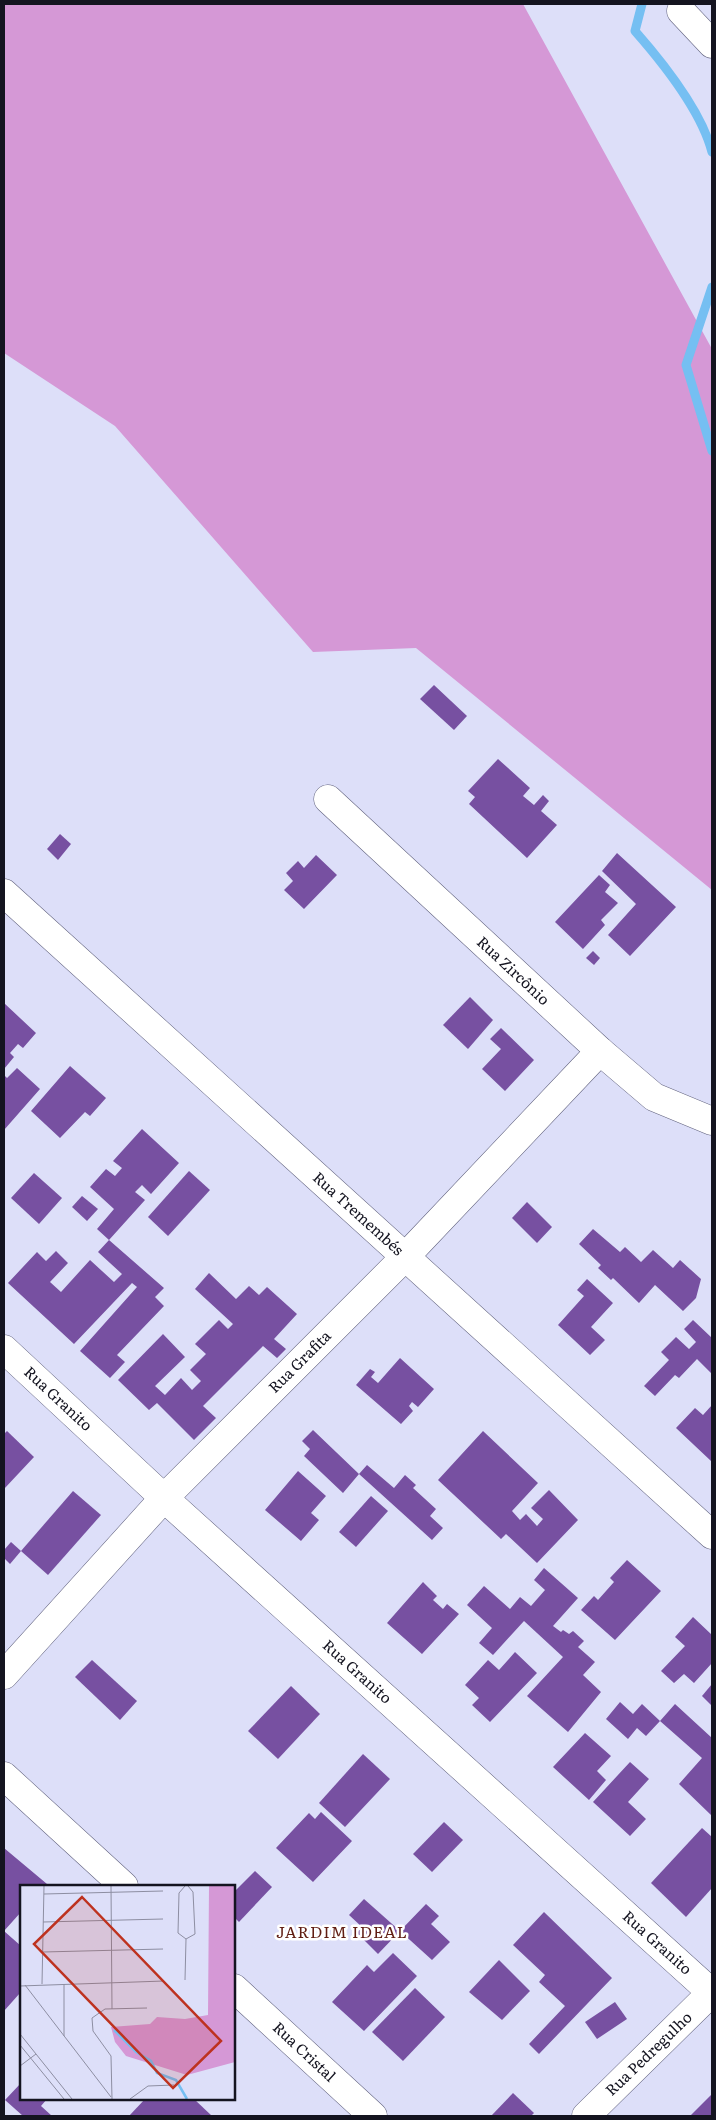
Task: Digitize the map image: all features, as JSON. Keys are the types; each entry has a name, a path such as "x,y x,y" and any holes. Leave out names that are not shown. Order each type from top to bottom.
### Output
{"street":[{"path":"681,12 712,44"},
{"name":"Rua Zircônio","path":"328,799 600,1051 654,1097 712,1121"},
{"name":"Rua Tremembés","path":"4,892 712,1535"},
{"name":"Rua Grafita","path":"4,1675 164,1498 405,1257 600,1051"},
{"name":"Rua Granito","path":"4,1348 164,1498 712,1992"},
{"path":"4,1776 123,1885"},
{"name":"Rua Cristal","path":"235,1989 373,2116"},
{"name":"Rua Pedregulho","path":"586,2116 712,1992"}],"shaded area":[{"path":"4,4 523,4 712,349 712,890 416,648 313,652 115,426 4,353"}],"building":[{"path":"434,685 467,716 454,730 420,699"},
{"path":"498,759 530,788 523,796 534,805 543,795 549,801 541,811 557,825 527,858 469,804 475,797 468,791"},
{"path":"60,834 71,844 58,860 47,849"},
{"path":"617,853 676,907 630,956 608,935 636,904 602,871"},
{"path":"316,855 337,875 304,909 284,890 293,881 286,873 298,861 304,868"},
{"path":"599,875 610,885 605,892 618,903 601,920 605,925 583,949 555,922"},
{"path":"593,951 600,958 594,965 586,958"},
{"path":"470,997 493,1020 468,1049 443,1025"},
{"path":"4,1003 36,1033 23,1048 18,1044 10,1053 14,1057 4,1069"},
{"path":"501,1028 534,1060 505,1091 482,1069 501,1049 490,1039"},
{"path":"70,1066 106,1098 90,1116 85,1112 60,1138 31,1111"},
{"path":"17,1068 40,1089 4,1130 4,1075 7,1078"},
{"path":"142,1129 179,1163 151,1194 142,1185 135,1192 145,1200 109,1240 97,1229 114,1209 90,1187 106,1169 115,1176 122,1168 113,1161"},
{"path":"189,1171 210,1190 168,1236 148,1217"},
{"path":"34,1173 62,1198 39,1224 11,1198"},
{"path":"82,1196 98,1209 87,1221 72,1207"},
{"path":"527,1202 552,1227 537,1243 512,1218"},
{"path":"593,1229 620,1252 625,1247 641,1262 653,1250 673,1268 680,1260 701,1279 696,1298 683,1311 655,1285 639,1303 613,1278 611,1280 598,1268 601,1265 579,1244"},
{"path":"109,1240 164,1288 155,1297 164,1306 117,1355 125,1362 110,1378 80,1351 137,1287 132,1283 74,1344 8,1283 37,1252 46,1261 56,1251 68,1263 50,1282 61,1292 90,1260 114,1282 122,1274 98,1252"},
{"path":"209,1273 236,1299 249,1286 259,1295 267,1287 297,1314 274,1339 286,1349 277,1358 263,1346 203,1406 216,1418 194,1440 157,1403 149,1410 118,1380 163,1334 185,1357 155,1386 165,1395 181,1378 192,1390 201,1381 190,1370 206,1354 195,1344 219,1320 228,1329 233,1324 195,1289"},
{"path":"587,1279 613,1303 591,1327 605,1340 590,1355 558,1325 584,1296 577,1290"},
{"path":"693,1320 712,1338 712,1374 697,1359 679,1378 675,1375 655,1396 644,1386 669,1360 661,1352 676,1337 689,1349 696,1342 684,1329"},
{"path":"400,1358 434,1389 418,1407 412,1402 409,1406 413,1411 401,1424 356,1385 370,1369 375,1372 371,1377 378,1383"},
{"path":"712,1405 711,1461 676,1428 695,1408 703,1415"},
{"path":"313,1430 359,1474 343,1493 304,1456 310,1449 302,1441"},
{"path":"7,1431 34,1457 4,1489 4,1434"},
{"path":"483,1431 538,1483 512,1511 520,1520 526,1514 537,1526 543,1519 531,1508 549,1490 578,1520 537,1563 506,1534 501,1539 438,1480"},
{"path":"367,1465 394,1488 405,1475 416,1485 413,1488 436,1509 430,1516 443,1528 432,1540 359,1474"},
{"path":"298,1471 326,1496 311,1513 319,1520 301,1541 265,1510"},
{"path":"73,1491 101,1515 48,1575 21,1551"},
{"path":"371,1496 388,1511 356,1547 339,1532"},
{"path":"11,1542 21,1551 10,1564 4,1558 4,1550"},
{"path":"627,1560 661,1591 615,1640 581,1610 594,1596 598,1600 614,1582 610,1578"},
{"path":"544,1568 578,1598 553,1626 561,1632 563,1630 569,1634 573,1631 584,1641 578,1647 595,1662 583,1675 601,1692 568,1732 527,1696 563,1657 524,1621 493,1655 479,1643 492,1628 467,1605 484,1586 510,1609 520,1597 531,1606 545,1590 534,1580"},
{"path":"423,1582 437,1596 433,1600 443,1609 447,1604 459,1614 422,1654 387,1623"},
{"path":"693,1617 712,1635 712,1663 694,1683 684,1674 674,1683 661,1671 685,1646 675,1637"},
{"path":"515,1652 537,1673 490,1722 472,1705 479,1698 465,1685 488,1660 499,1670"},
{"path":"92,1660 137,1701 120,1720 75,1677"},
{"path":"712,1684 712,1706 702,1696"},
{"path":"291,1686 320,1714 278,1759 248,1731"},
{"path":"620,1702 633,1714 642,1704 660,1721 646,1736 637,1728 628,1739 606,1719"},
{"path":"675,1704 712,1738 712,1816 679,1784 702,1758 660,1721"},
{"path":"585,1733 611,1756 597,1771 606,1780 589,1800 553,1767"},
{"path":"363,1754 390,1779 345,1827 319,1803"},
{"path":"630,1762 649,1779 628,1802 646,1819 630,1836 593,1802"},
{"path":"321,1812 352,1841 313,1882 276,1848 309,1813 315,1819"},
{"path":"444,1822 463,1840 432,1872 413,1854"},
{"path":"702,1828 712,1837 712,1888 686,1917 651,1883"},
{"path":"4,1848 47,1884 20,1885 20,1913 4,1931"},
{"path":"255,1871 272,1887 239,1922 235,1918 235,1891"},
{"path":"364,1899 400,1931 378,1954 357,1933 362,1927 349,1915"},
{"path":"426,1904 439,1916 431,1924 450,1942 432,1960 400,1931"},
{"path":"544,1912 612,1978 539,2054 529,2044 565,2006 539,1982 545,1975 513,1945"},
{"path":"4,1931 20,1945 20,1993 4,2011"},
{"path":"393,1953 417,1976 364,2031 332,2002 367,1965 374,1972"},
{"path":"499,1960 530,1991 502,2020 469,1992"},
{"path":"415,1988 445,2017 403,2061 372,2032"},
{"path":"615,2002 627,2019 597,2039 585,2022"},
{"path":"20,2084 20,2100 46,2100 41,2106 52,2116 23,2116 5,2100"},
{"path":"513,2093 534,2113 531,2116 491,2116"},
{"path":"712,2094 712,2116 690,2116"},
{"path":"144,2100 195,2100 212,2116 129,2116"}],"waterway":[{"path":"642,4 635,31 680,88 699,120 712,152"},
{"path":"712,287 686,365 712,451"}],"district":[{"name":"JARDIM IDEAL","path":"342,1932"}]}
